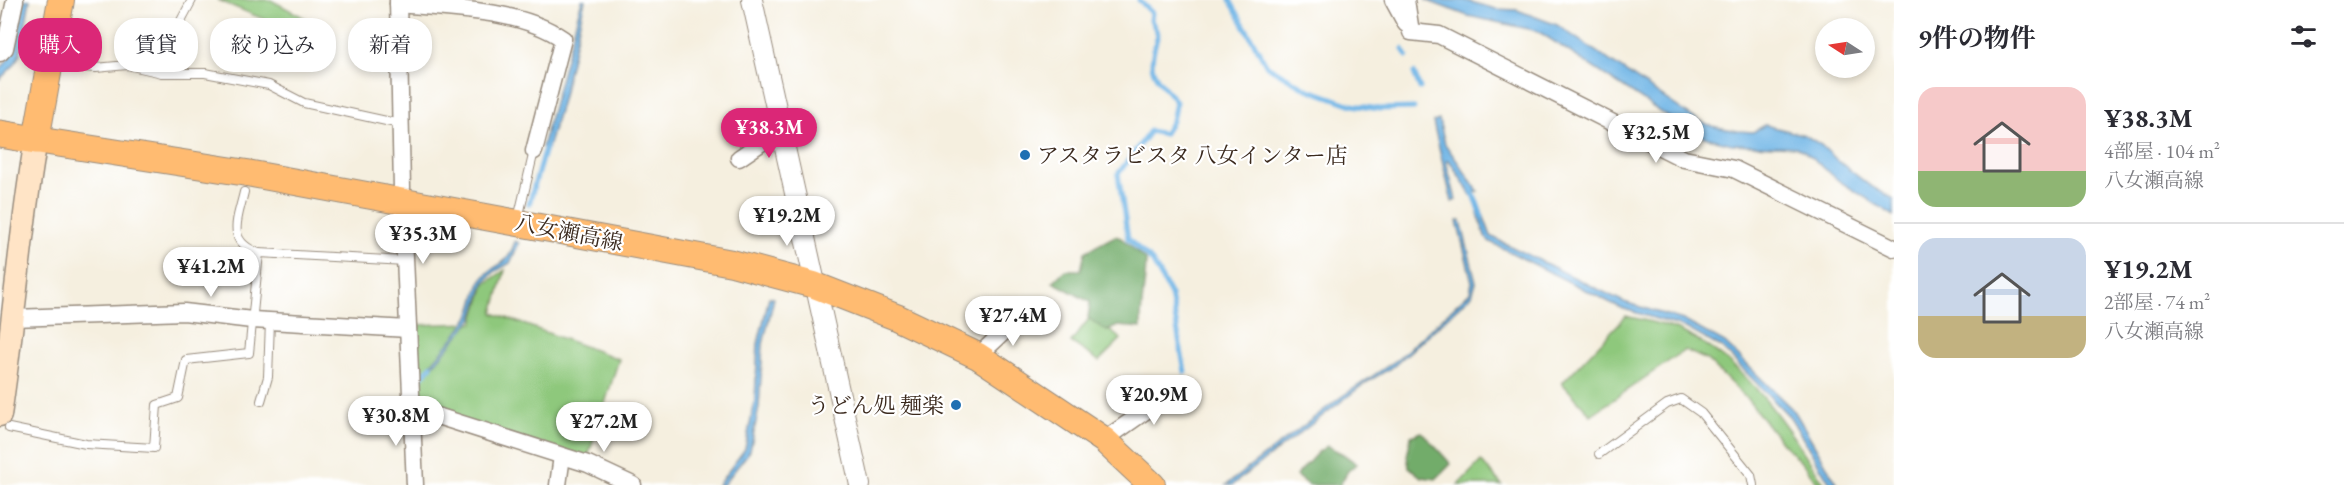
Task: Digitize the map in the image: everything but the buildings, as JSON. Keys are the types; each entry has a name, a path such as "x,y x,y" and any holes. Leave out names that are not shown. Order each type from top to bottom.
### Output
{"highway":[{"path":"0,134 36,140"}],"main road":[{"path":"58,18 61,0"},
{"path":"4,421 29,178 48,72"},
{"name":"八女瀬高線","path":"36,140 247,173 518,223 732,263 814,285 896,317 978,356 1104,441 1152,485"}],"street":[{"path":"0,53 5,48 15,0"},
{"path":"752,0 860,485"},
{"path":"1393,0 1411,32"},
{"path":"1406,0 1411,32"},
{"path":"415,485 400,124 398,2 484,12 547,28 563,39 534,151"},
{"path":"1411,32 1439,35 1684,159 1734,169 1894,248"},
{"path":"739,158 780,130"},
{"path":"14,318 183,312 252,320 408,329"},
{"path":"978,356 1025,312"},
{"path":"1104,441 1184,384"},
{"path":"412,408 588,464 633,485"},
{"path":"558,485 562,456"}],"lane":[{"path":"162,73 176,30 192,0"},
{"path":"102,67 126,65 162,73 205,74 269,85 304,103 400,124"},
{"path":"518,223 534,151"},
{"path":"244,192 236,229 238,240 247,249 259,253 406,261"},
{"path":"4,421 86,444 154,448 157,405 178,398 186,360 249,353 259,253"},
{"path":"261,401 268,377 270,321"},
{"path":"1599,454 1667,404 1682,399 1701,413 1750,475 1753,485"}],"green space":[{"path":"218,0 271,0 305,18 261,18"},
{"path":"1115,236 1121,238 1146,260 1141,328 1118,326 1107,331 1088,318 1090,302 1053,282 1065,270 1081,270 1085,252"},
{"path":"505,270 493,313 619,359 587,460 418,406 415,325 473,323 485,284"},
{"path":"1091,316 1121,339 1099,361 1071,342"},
{"path":"1626,316 1675,329 1700,341 1722,357 1743,375 1778,416 1825,485 1819,485 1747,399 1707,360 1685,350 1591,415 1562,383"},
{"path":"1422,432 1451,464 1436,479 1421,477 1409,467 1407,456 1411,436"},
{"path":"1327,446 1357,464 1348,471 1340,485 1308,485 1296,476 1318,452"},
{"path":"1481,461 1502,485 1458,485"}],"water":[{"path":"24,0 30,0 27,18 21,18"},
{"path":"582,0 585,0 562,100 548,148 542,147"},
{"path":"1425,0 1464,0 1496,9 1517,10 1557,25 1694,118 1711,126 1753,132 1765,125 1805,135 1821,145 1869,185 1894,199 1894,216 1839,181 1803,150 1796,147 1732,144 1708,138 1688,130 1538,31 1468,16"},
{"path":"18,32 18,58 0,79 0,69 15,46"},
{"path":"1439,120 1445,144 1478,191 1471,195 1449,160 1446,161 1456,200 1452,202 1433,122"},
{"path":"1482,212 1491,236 1500,241 1624,302 1683,320 1725,343 1795,412 1838,485 1831,485 1790,417 1722,348 1686,328 1621,308 1490,242 1485,237 1478,213"},
{"path":"1457,221 1461,221 1476,282 1472,295 1394,366 1364,384 1232,485 1226,485 1341,397 1398,359 1470,292 1472,282"},
{"path":"515,241 519,243 510,263 494,272 484,283 473,318 427,373 426,370 465,323 481,281 486,274 508,257"},
{"path":"769,297 774,298 763,344 759,407 750,451 723,485 718,485 745,449 755,400 758,344"}],"waterway":[{"path":"1139,0 1152,13 1151,20 1158,34 1152,57 1154,71 1161,84 1176,102 1172,121 1164,134 1150,131 1118,174 1128,239 1152,261 1171,295 1185,372"},
{"path":"1230,0 1267,66 1307,89 1352,105 1379,109 1414,108"},
{"path":"1403,49 1407,56"},
{"path":"1414,73 1420,88"},
{"path":"529,204 547,141"},
{"path":"1471,190 1482,217"},
{"path":"415,384 431,366"}],"place":[{"name":"アスタラビスタ 八女インター店","path":"1025,155"},
{"name":"うどん処 麺楽","path":"956,405"}]}
